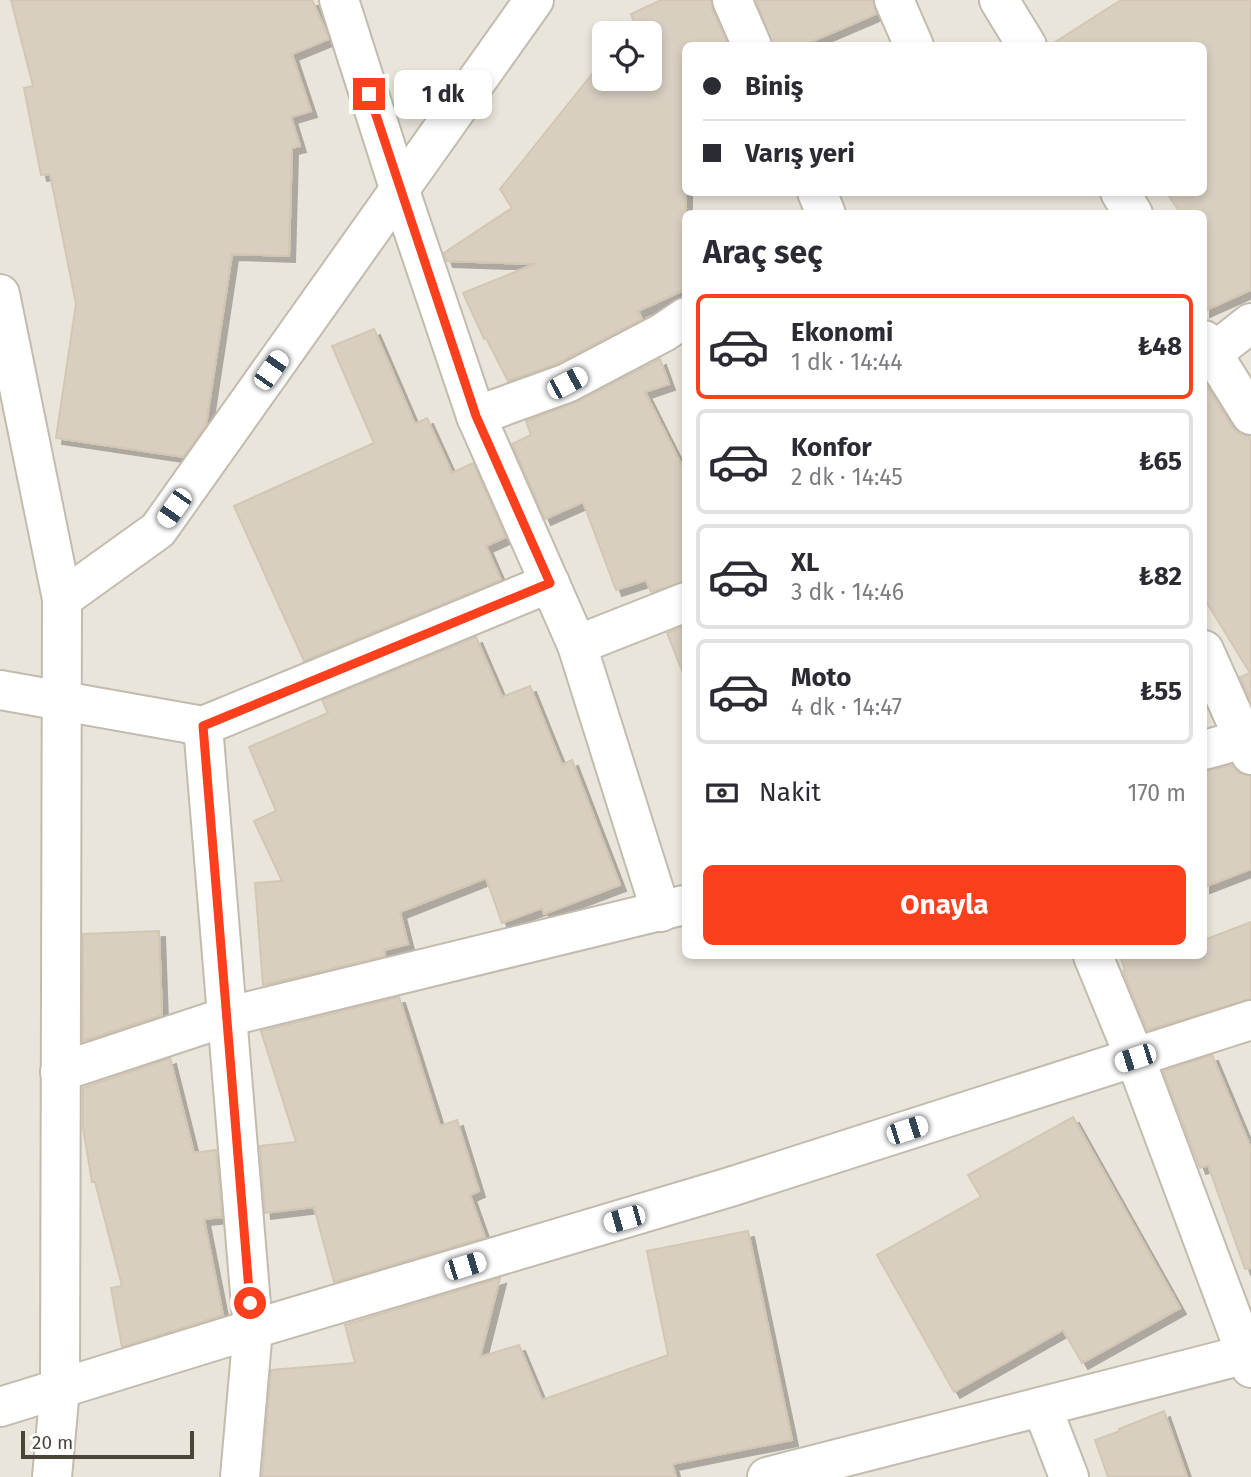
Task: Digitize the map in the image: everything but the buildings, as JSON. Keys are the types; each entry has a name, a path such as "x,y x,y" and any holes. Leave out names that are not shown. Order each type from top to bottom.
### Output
{"street":[{"path":"60,1072 226,1017 673,908 576,645 476,416 399,188 340,0"},
{"path":"62,599 158,530 534,0"},
{"path":"732,0 750,42"},
{"path":"894,0 912,42"},
{"path":"999,0 1025,42"},
{"path":"0,294 62,599 60,1388 52,1477"},
{"path":"476,416 567,383 682,320"},
{"path":"1251,323 1207,351 1251,415"},
{"path":"0,690 203,726 550,583"},
{"path":"576,645 682,604"},
{"path":"1207,656 1249,744 1207,750"},
{"path":"203,726 253,1329 240,1477"},
{"path":"767,1477 830,1469 1042,1407 1249,1359 1135,1058 1094,959"},
{"path":"0,1407 730,1187 1251,1020"},
{"path":"1042,1407 1069,1477"}],"shaded area":[{"path":"0,0 1251,0 1251,1477 0,1477"}],"route":[{"path":"250,1303 203,726 550,583 476,416 369,94"}]}
